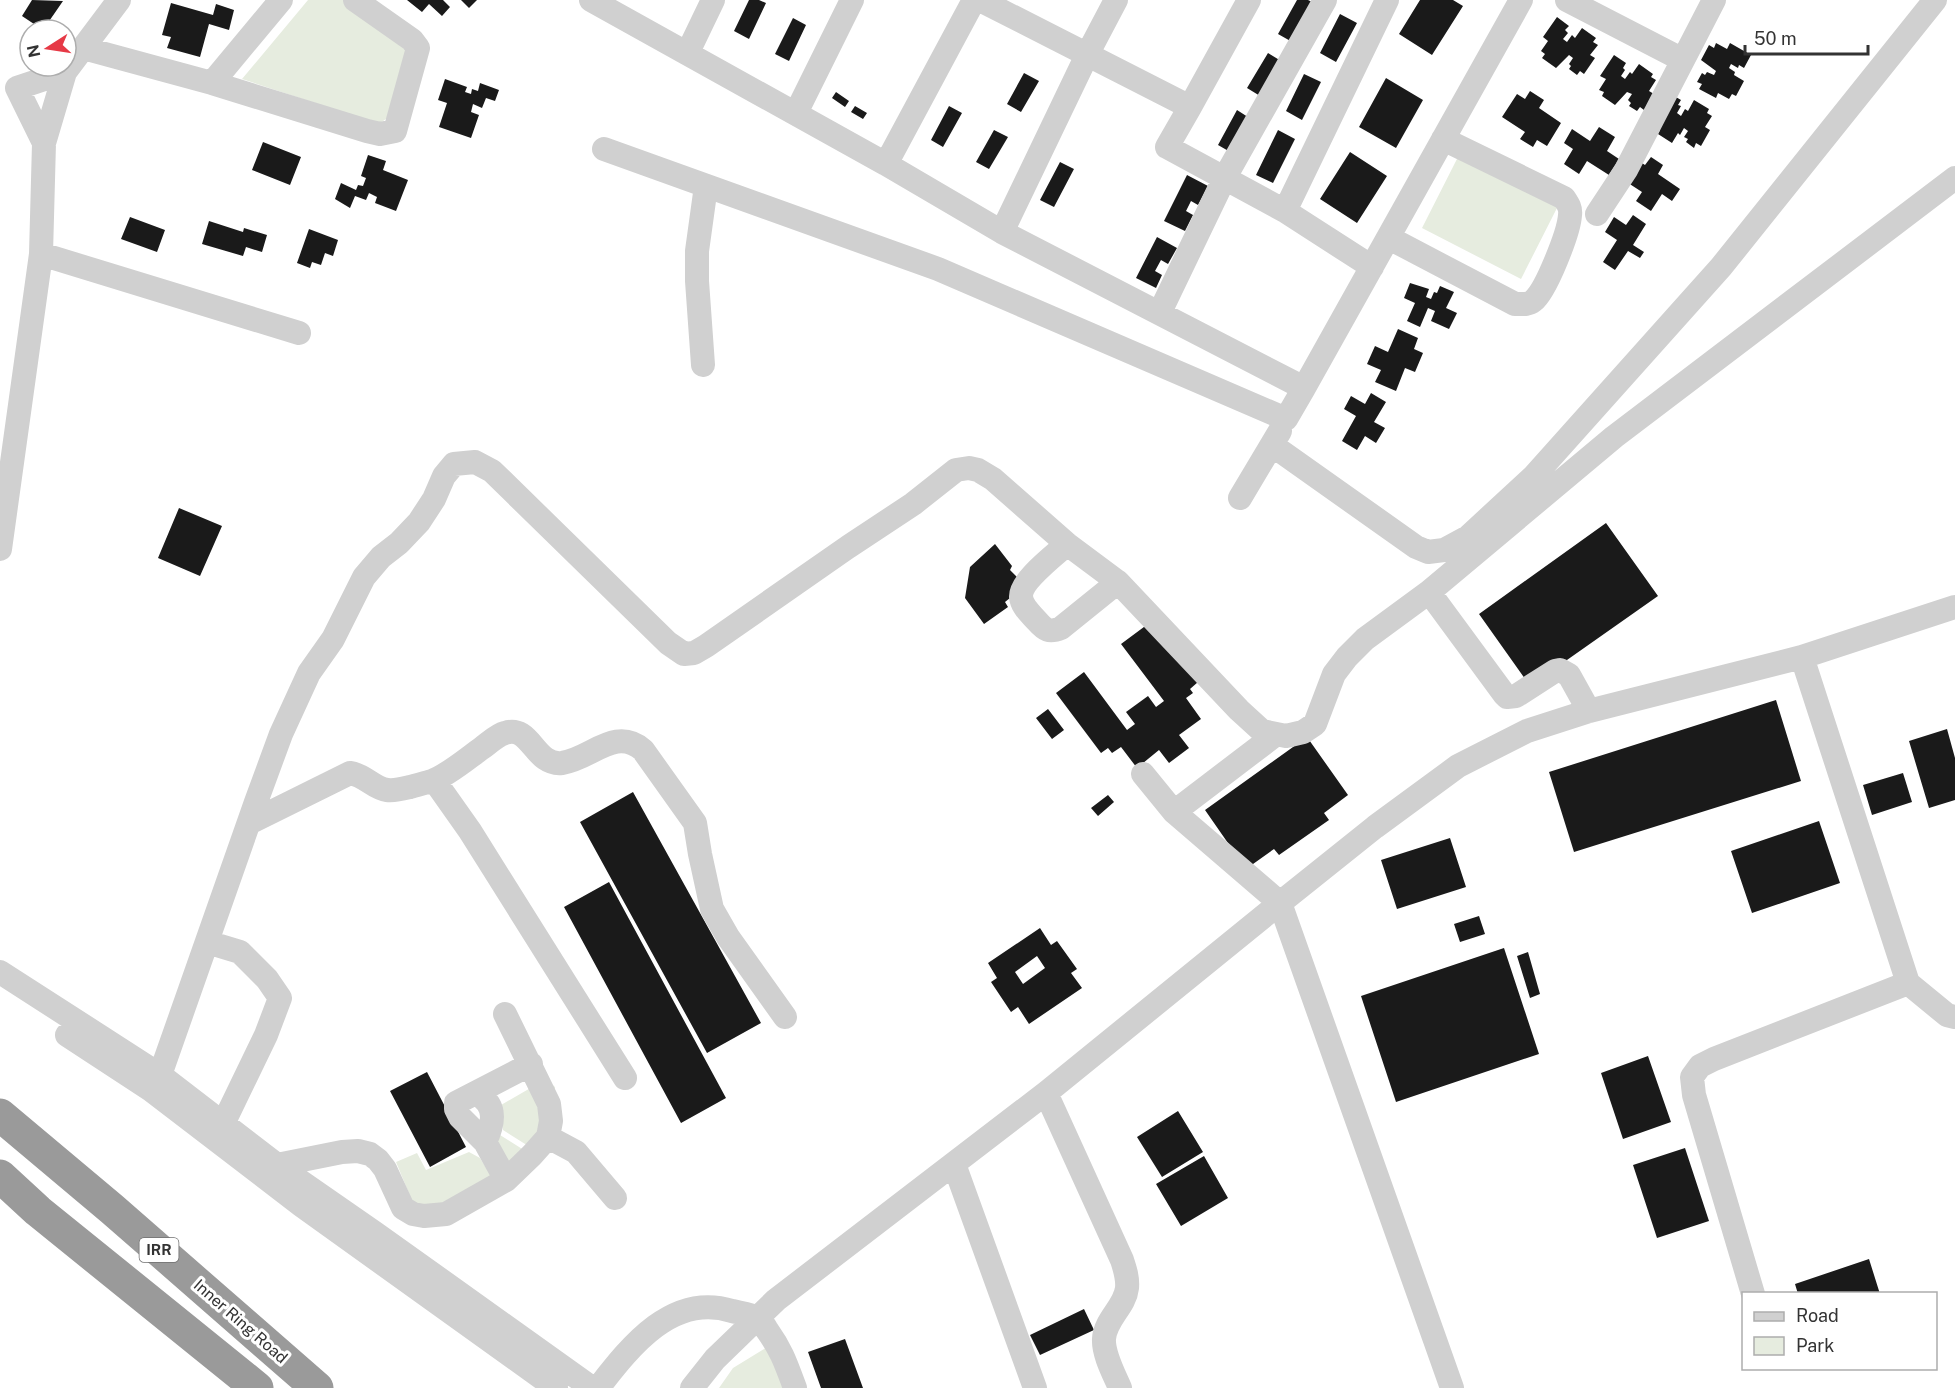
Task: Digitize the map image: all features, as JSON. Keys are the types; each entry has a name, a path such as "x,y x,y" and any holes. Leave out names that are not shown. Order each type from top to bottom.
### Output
{"highway":[{"name":"Inner Ring Road","path":"0,1114 317,1388"},
{"name":"IRR","path":"0,1176 38,1211 257,1388"}],"lane":[{"path":"78,54 119,0"},
{"path":"212,83 281,0"},
{"path":"82,48 212,83 367,131 380,134 395,131 418,48 412,40 355,0"},
{"path":"591,0 688,52 1002,232 1304,388"},
{"path":"688,52 713,0"},
{"path":"796,113 852,0"},
{"path":"886,164 974,0"},
{"path":"980,0 1190,107"},
{"path":"1002,232 1116,0"},
{"path":"1249,0 1167,147 1285,211 1371,267"},
{"path":"1160,312 1224,179 1325,0"},
{"path":"1285,211 1387,0"},
{"path":"1567,0 1683,60"},
{"path":"1597,214 1626,170 1714,0"},
{"path":"1272,445 1416,547 1428,552 1444,550 1468,537 1534,476 1721,267 1935,0"},
{"path":"1240,498 1389,238 1519,1"},
{"path":"31,78 9,82 44,143"},
{"path":"0,549 41,254 44,143 63,78"},
{"path":"1389,238 1515,304 1530,302 1539,294 1559,254 1570,218 1569,205 1564,198 1443,139"},
{"path":"604,150 938,269 1286,419"},
{"path":"160,1075 281,734 309,673 333,639 364,577 381,557 399,543 419,522 434,499 444,476 454,464 475,462 492,471 668,643 684,654 694,653 706,646 913,504 956,470 969,468 978,470 993,479 1067,544 1118,582 1239,710 1262,731 1286,736 1303,732 1315,724 1334,674 1365,639 1429,592 1614,437 1955,178"},
{"path":"703,365 697,251 706,186"},
{"path":"41,254 299,333"},
{"path":"1067,544 1023,587 1021,597 1023,605 1045,629 1053,631 1061,628 1118,582"},
{"path":"1429,592 1507,697 1516,696 1560,670 1569,675 1589,711"},
{"path":"692,1388 715,1359 759,1319 776,1300 1046,1093 1375,827 1458,765 1527,731 1589,711 1802,657 1955,608"},
{"path":"1802,657 1908,983 1947,1015 1955,1017"},
{"path":"249,823 350,773 363,776 377,787 386,790 395,790 434,780 505,733 519,733 527,738 545,759 554,763 571,760 611,743 624,741 634,743 643,750 695,823 712,909 785,1017"},
{"path":"1174,812 1275,735"},
{"path":"1143,774 1174,812 1280,903 1452,1388"},
{"path":"434,780 470,831 625,1078"},
{"path":"207,942 240,952 267,979 280,998 266,1035 222,1124"},
{"path":"0,972 160,1075 278,1165 592,1388"},
{"path":"1753,1292 1694,1095 1692,1077 1700,1066 1714,1059 1908,983"},
{"path":"0,990 151,1090 320,1218 556,1388"},
{"path":"278,1165 342,1152 358,1151 370,1155 378,1160 385,1169 403,1208 413,1214 424,1216 446,1214 506,1180 548,1137 551,1121 549,1104 505,1014"},
{"path":"506,1180 485,1142 489,1133 492,1111 487,1100 477,1094 531,1064"},
{"path":"1046,1093 1122,1260 1126,1275 1127,1289 1123,1300 1107,1324 1103,1340 1120,1388"},
{"path":"548,1137 576,1152 615,1198"},
{"path":"954,1164 1035,1388"},
{"path":"598,1388 638,1339 661,1322 679,1313 701,1308 723,1308 759,1319 782,1351 795,1388"}],"green space":[{"path":"308,0 351,0 412,40 394,113 379,124 242,79"},
{"path":"1459,155 1558,206 1521,279 1422,228"},
{"path":"546,1079 555,1087 553,1111 533,1149 503,1130 501,1105"},
{"path":"500,1135 527,1152 508,1172 496,1143"},
{"path":"469,1152 480,1158 496,1184 459,1207 415,1208 396,1162 417,1153 426,1170"},
{"path":"772,1344 787,1388 719,1388 733,1368"}],"building":[{"path":"32,0 63,1 51,18 22,16"},
{"path":"407,0 443,0 450,7 442,16 429,4 422,12"},
{"path":"461,0 477,0 469,8"},
{"path":"749,0 766,3 749,39 734,31"},
{"path":"1297,0 1308,0 1316,4 1294,43 1278,34"},
{"path":"1420,0 1453,0 1463,6 1432,55 1399,34"},
{"path":"171,3 213,15 216,4 234,10 229,30 209,24 200,57 167,48 171,37 162,35"},
{"path":"1340,14 1357,23 1336,62 1320,53"},
{"path":"1557,17 1569,26 1565,30 1568,33 1563,39 1567,42 1572,35 1575,38 1582,28 1596,38 1593,42 1598,45 1590,55 1595,58 1584,74 1580,71 1577,75 1569,69 1573,58 1569,55 1556,68 1542,58 1545,54 1541,51 1548,41 1543,37"},
{"path":"793,18 806,25 789,61 775,54"},
{"path":"1716,43 1727,49 1730,43 1751,55 1744,68 1731,64 1729,68 1735,72 1734,75 1744,81 1736,96 1732,94 1729,99 1718,93 1716,98 1699,89 1702,84 1697,82 1702,73 1705,75 1707,72 1714,75 1716,71 1701,60 1709,45 1714,48"},
{"path":"1268,53 1286,64 1265,99 1247,88"},
{"path":"1614,55 1626,63 1621,76 1625,79 1639,64 1653,74 1651,77 1656,80 1649,91 1654,94 1644,110 1640,107 1637,111 1629,106 1631,103 1628,100 1632,94 1627,92 1615,105 1602,96 1604,92 1599,90 1606,79 1600,76"},
{"path":"1024,73 1039,81 1021,112 1007,104"},
{"path":"1304,74 1321,82 1302,120 1286,111"},
{"path":"1386,78 1423,100 1396,148 1359,127"},
{"path":"445,79 467,87 465,92 471,94 472,89 478,91 480,83 499,90 495,101 486,98 482,108 473,104 471,112 479,115 471,138 439,127 447,103 438,100"},
{"path":"1530,91 1544,100 1539,108 1561,123 1547,146 1537,140 1533,147 1520,139 1525,132 1502,117 1517,94 1525,99"},
{"path":"836,92 849,101 845,107 832,98"},
{"path":"1669,93 1681,100 1677,113 1681,116 1685,109 1688,111 1694,100 1709,109 1707,113 1712,116 1705,127 1710,130 1701,146 1696,143 1694,148 1686,142 1688,139 1684,137 1688,131 1684,128 1672,143 1658,134 1660,130 1655,127"},
{"path":"855,106 867,113 863,119 851,112"},
{"path":"949,106 962,113 943,147 931,140"},
{"path":"1237,110 1251,119 1232,153 1218,145"},
{"path":"1599,127 1615,137 1607,151 1619,159 1609,175 1587,161 1579,174 1564,164 1573,149 1564,143 1572,129 1590,141"},
{"path":"994,130 1008,137 989,169 976,162"},
{"path":"1278,130 1295,139 1273,183 1256,175"},
{"path":"263,142 301,157 290,185 252,170"},
{"path":"1350,152 1387,176 1357,223 1320,199"},
{"path":"368,155 386,161 383,170 408,180 396,211 375,203 377,197 369,193 366,200 355,196 350,208 335,199 341,183 356,190 358,185 363,186 366,178 361,176"},
{"path":"1651,157 1663,165 1658,174 1680,189 1672,201 1662,194 1651,211 1636,201 1642,192 1622,179 1636,159 1645,165"},
{"path":"1060,162 1074,169 1054,207 1040,200"},
{"path":"1187,175 1208,186 1198,205 1191,201 1186,211 1193,215 1185,231 1164,221"},
{"path":"1633,215 1646,224 1633,245 1644,252 1640,258 1628,251 1615,270 1603,262 1617,240 1605,232 1614,217 1626,225"},
{"path":"130,217 165,230 157,252 121,239"},
{"path":"209,221 243,232 244,228 267,235 262,252 246,247 243,256 202,244"},
{"path":"309,229 338,240 333,256 325,253 321,265 312,262 310,268 297,263"},
{"path":"1157,237 1177,248 1168,264 1161,260 1155,271 1162,275 1156,288 1136,278"},
{"path":"1410,283 1429,289 1426,297 1431,299 1440,286 1454,292 1446,308 1457,313 1449,329 1431,321 1435,311 1428,308 1420,327 1407,321 1415,303 1404,298"},
{"path":"1398,329 1418,338 1414,349 1423,353 1415,372 1405,368 1396,391 1375,382 1381,370 1367,364 1375,346 1388,352"},
{"path":"1371,393 1386,402 1374,422 1385,428 1376,443 1365,436 1357,450 1342,441 1356,416 1344,409 1351,396 1365,404"},
{"path":"179,508 222,526 200,576 158,558"},
{"path":"1606,523 1658,596 1530,686 1479,614"},
{"path":"995,544 1012,566 1010,570 1017,577 1015,594 1005,602 1008,607 984,624 965,598 970,567"},
{"path":"1152,621 1198,682 1190,689 1193,693 1186,698 1201,719 1179,735 1189,748 1169,763 1159,750 1137,768 1121,747 1112,753 1108,748 1101,753 1056,693 1084,672 1127,730 1135,724 1126,712 1148,696 1156,707 1164,701 1121,644"},
{"path":"1776,700 1801,781 1574,852 1549,772"},
{"path":"1048,709 1064,730 1052,739 1036,718"},
{"path":"1947,729 1955,758 1955,800 1929,808 1909,741"},
{"path":"1307,737 1348,795 1324,813 1329,820 1279,855 1274,849 1246,869 1205,810"},
{"path":"1903,773 1912,802 1872,815 1863,785"},
{"path":"633,792 761,1023 707,1053 580,822"},
{"path":"1108,795 1114,802 1098,816 1091,808"},
{"path":"1819,821 1840,883 1752,913 1731,851"},
{"path":"1450,838 1466,887 1397,909 1381,860"},
{"path":"609,882 726,1098 681,1123 564,907"},
{"path":"1479,916 1485,934 1460,942 1454,924"},
{"path":"1040,928 1051,945 1057,941 1077,969 1071,973 1082,988 1029,1024 1018,1007 1011,1012 991,982 997,978 988,963","holes":["1037,956 1045,968 1023,984 1015,972"]},
{"path":"1504,948 1539,1054 1396,1102 1361,996"},
{"path":"1528,952 1540,994 1530,998 1517,956"},
{"path":"1648,1056 1671,1122 1623,1139 1601,1073"},
{"path":"427,1072 466,1147 430,1167 390,1091"},
{"path":"1178,1111 1203,1152 1162,1177 1137,1137"},
{"path":"1685,1148 1709,1221 1657,1238 1633,1165"},
{"path":"1204,1156 1228,1198 1181,1226 1156,1184"},
{"path":"1869,1259 1879,1292 1797,1292 1795,1284"},
{"path":"1084,1309 1094,1330 1040,1355 1030,1335"},
{"path":"845,1339 863,1388 821,1388 808,1352"}]}
